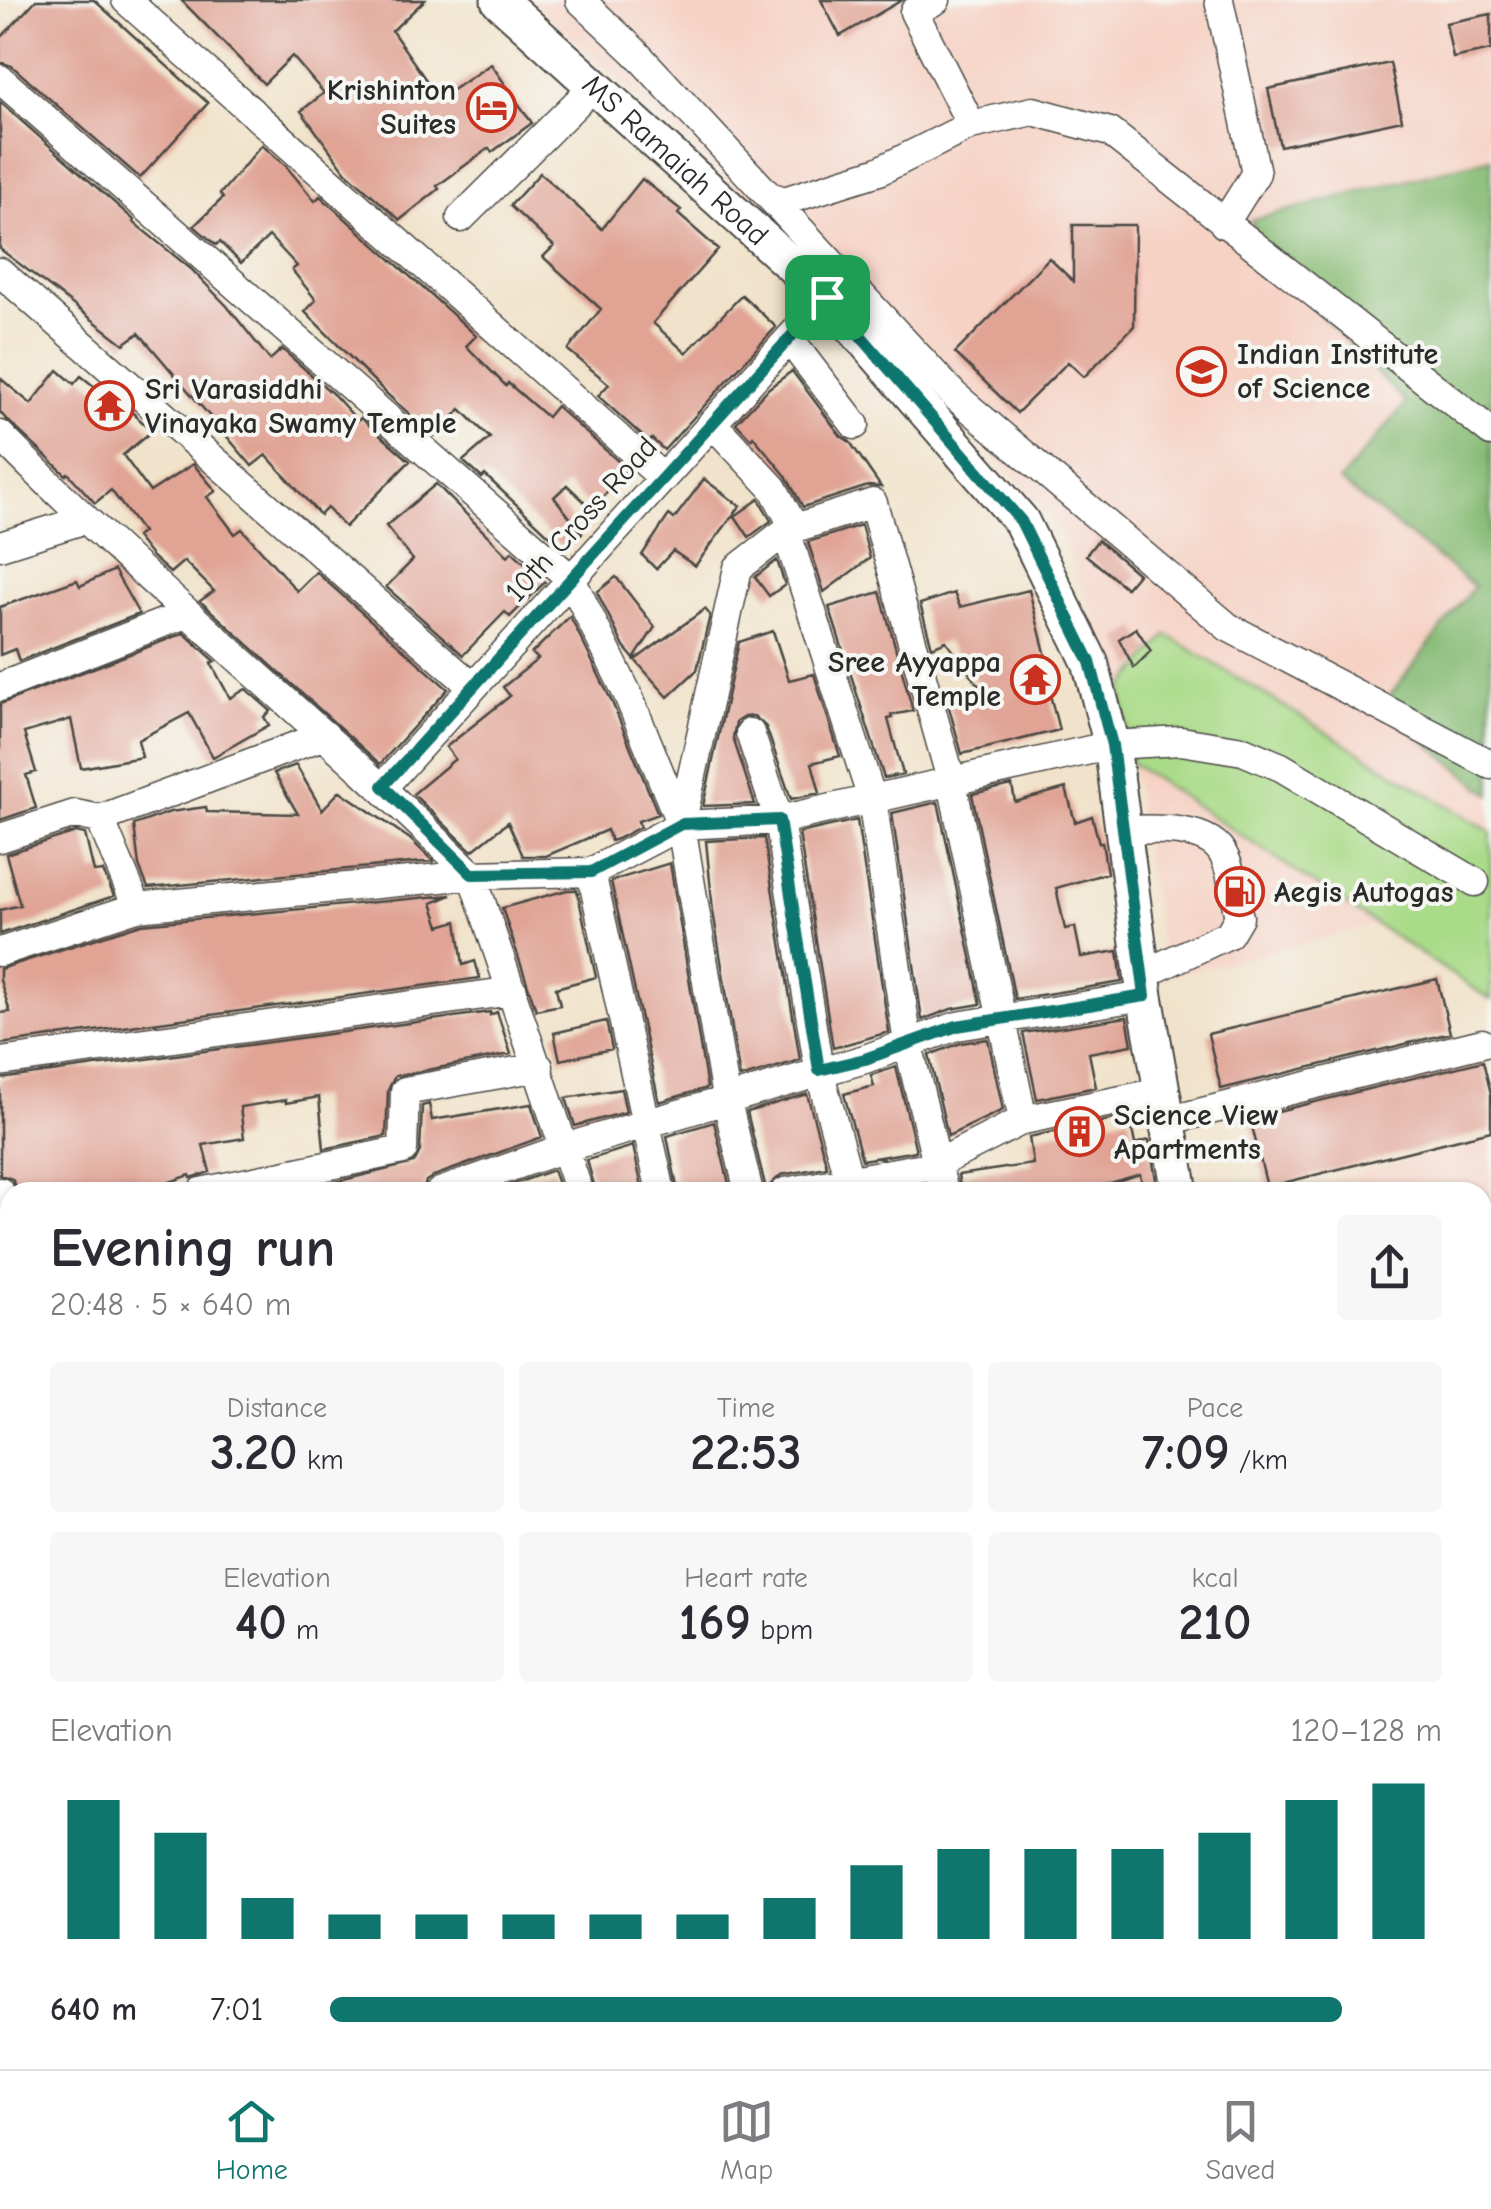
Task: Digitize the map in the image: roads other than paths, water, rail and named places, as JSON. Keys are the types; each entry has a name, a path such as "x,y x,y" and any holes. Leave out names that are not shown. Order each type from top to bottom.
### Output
{"main road":[{"name":"MS Ramaiah Road","path":"499,0 827,297 1021,521 1090,662 1112,745 1144,985 1178,1182"}],"street":[{"path":"126,0 662,477"},
{"path":"580,0 634,51 954,395 1228,628 1491,765"},
{"path":"936,0 914,12 971,124"},
{"path":"1220,0 1256,173 1224,224"},
{"path":"0,79 570,579 628,695 681,824 726,1098 747,1182"},
{"path":"461,218 594,86"},
{"path":"770,196 784,201 878,171 971,124 1032,111 1110,132 1491,432"},
{"path":"0,272 473,687"},
{"name":"10th Cross Road","path":"383,786 827,297"},
{"path":"789,339 854,425"},
{"path":"712,423 773,488 791,530 872,799 908,1044 941,1182"},
{"path":"0,435 83,520 383,786 472,874 576,1182"},
{"path":"681,824 738,568 791,530 873,502 952,783 1023,1120"},
{"path":"0,546 83,520"},
{"path":"0,687 188,613"},
{"path":"750,733 779,820 819,1070 850,1182"},
{"path":"0,838 75,814 100,819 325,735"},
{"path":"0,952 138,906 472,874 591,872 681,824 779,820 1112,745 1181,741 1243,751 1281,767 1476,882"},
{"path":"100,819 138,906"},
{"path":"471,1182 564,1148 957,1026 1144,985 1229,934 1239,917 1224,854 1208,839 1166,828 1124,830"},
{"path":"591,872 658,1182"},
{"path":"0,1062 513,991"},
{"path":"867,1182 935,1165 1023,1120 1164,1106 1482,1043"},
{"path":"249,1182 403,1150 405,1091 539,1067"}],"place":[{"name":"Krishinton Suites","path":"491,107"},
{"name":"Indian Institute of Science","path":"1202,371"},
{"name":"Sri Varasiddhi Vinayaka Swamy Temple","path":"110,406"},
{"name":"Sree Ayyappa Temple","path":"1036,679"},
{"name":"Aegis Autogas","path":"1239,892"},
{"name":"Science View Apartments","path":"1079,1132"}]}
